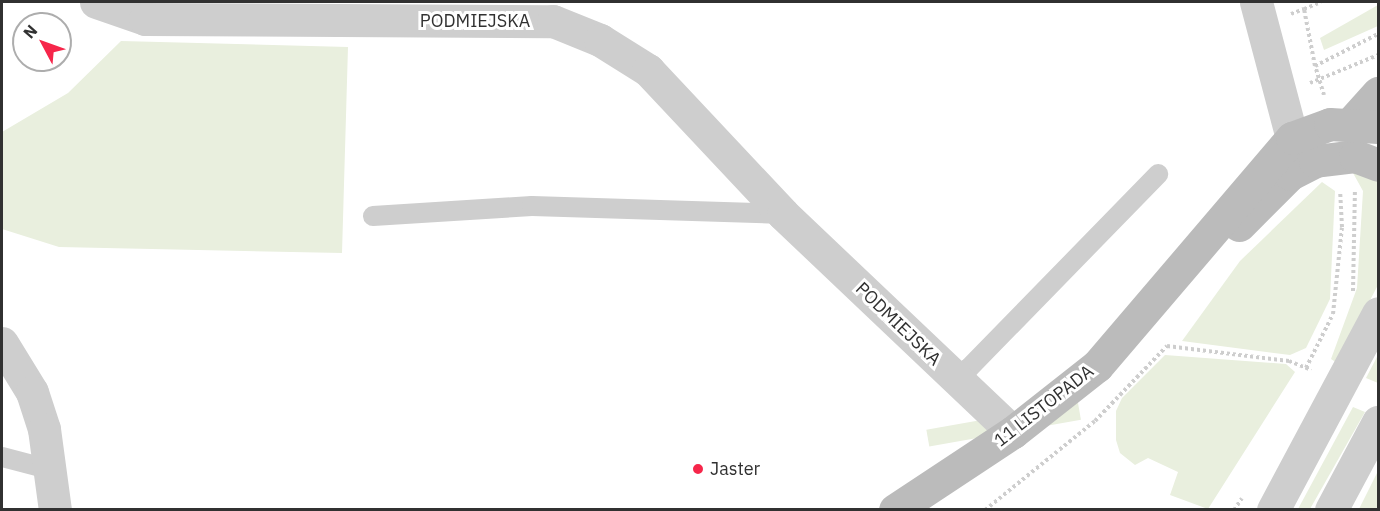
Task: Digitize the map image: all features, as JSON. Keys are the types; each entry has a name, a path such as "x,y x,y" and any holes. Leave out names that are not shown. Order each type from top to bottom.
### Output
{"main road":[{"path":"1292,138 1330,124 1364,126 1378,93"},
{"name":"11 LISTOPADA","path":"895,510 1013,432 1097,366 1173,281 1292,138"},
{"name":"11 LISTOPADA","path":"1173,281 1307,165 1355,156 1378,165"}],"street":[{"name":"PODMIEJSKA","path":"96,2 145,19 553,21 600,40 648,70 783,214 1013,432"},
{"path":"1256,2 1268,55 1292,138"},
{"path":"1273,510 1339,385 1365,305"},
{"path":"2,342 32,392 52,470 55,510"},
{"path":"1331,510 1375,431"}],"lane":[{"path":"953,377 969,368 1158,174"},
{"path":"373,216 532,207 783,214"},
{"path":"2,457 52,470"}],"path":[{"path":"1321,2 1304,9 1315,66 1321,81 1378,55"},
{"path":"1315,66 1378,34"},
{"path":"1347,181 1355,186 1365,305"},
{"path":"1306,368 1333,314 1342,227 1339,185"},
{"path":"985,510 1095,421 1167,346 1289,361 1339,385"}],"green space":[{"path":"1378,5 1378,26 1324,50 1320,38"},
{"path":"121,41 348,47 342,253 59,247 2,229 2,132 68,93"},
{"path":"1353,173 1368,173 1378,181 1378,285 1337,363 1331,359 1357,288 1363,191"},
{"path":"1322,182 1335,191 1330,299 1306,348 1290,355 1182,341 1240,261"},
{"path":"1165,355 1286,364 1295,372 1208,509 1170,495 1178,472 1148,458 1135,465 1120,453 1116,440 1116,411 1122,398"},
{"path":"1378,355 1378,383 1366,378"},
{"path":"1078,403 1081,420 929,446 926,430"},
{"path":"1353,407 1365,412 1310,509 1298,509"},
{"path":"1378,471 1378,509 1359,509"}],"place":[{"name":"Jaster","path":"698,469"}]}
